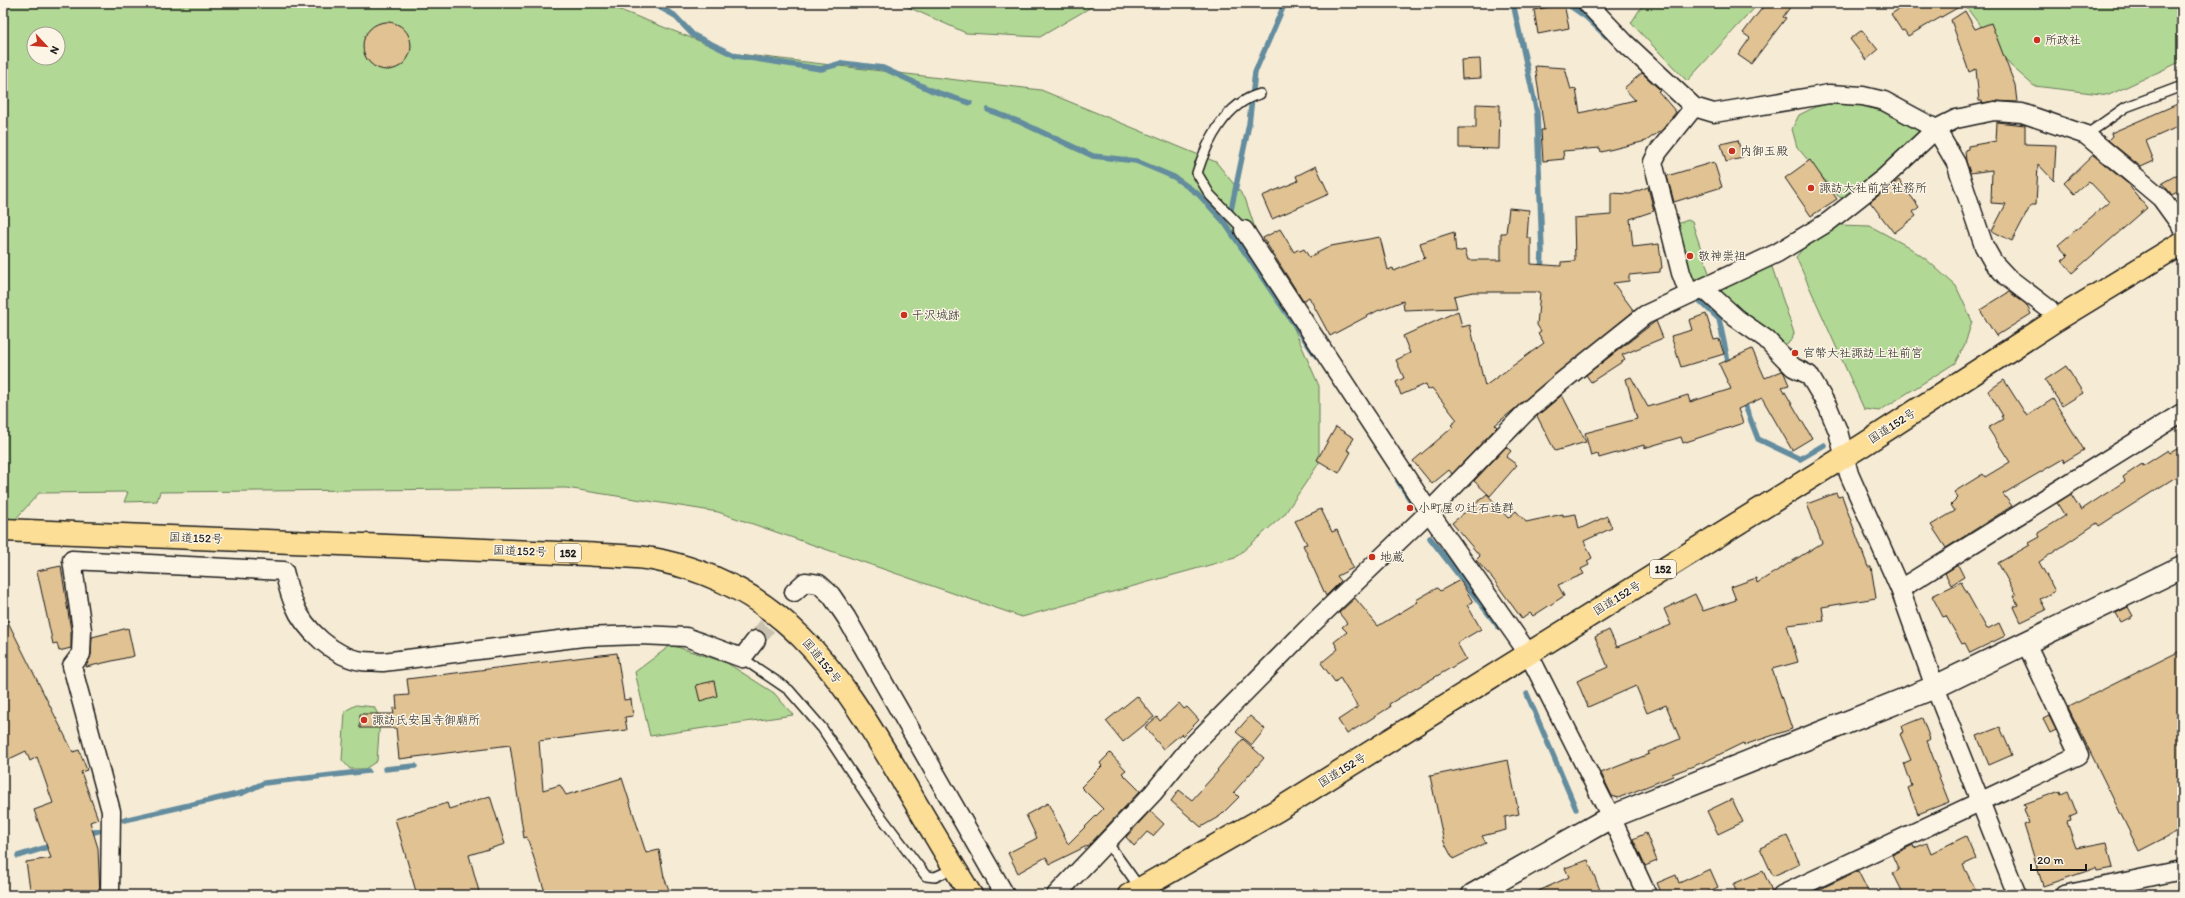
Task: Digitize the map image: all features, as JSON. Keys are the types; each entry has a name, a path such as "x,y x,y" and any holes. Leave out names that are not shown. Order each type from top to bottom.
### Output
{"highway":[{"name":"国道152号","path":"1134,892 1278,810 1845,456 2056,320 2182,243"},
{"name":"国道152号","path":"3,530 584,554 662,560 708,575 744,591 770,609 796,631 822,657 866,719 971,895"}],"street":[{"path":"1587,3 1625,43 1694,107 1714,113 1829,94 1863,96 1884,101 1936,129 1956,163 1984,246 1993,262 2007,277 2049,309 2056,320"},
{"path":"1694,107 1658,152 1653,162 1681,273 1696,291 1766,339 1793,367 1809,375 1828,407 1845,456 1849,474 1900,589 1935,687 2016,895"},
{"path":"1056,895 1153,793 1188,750 1312,624 1429,512 1526,412 1645,315 1777,253 1828,222 1885,177 1936,129 1956,119 1994,111 2022,113 2086,135 2161,198 2182,227"},
{"path":"1241,226 1429,512 1528,653 1611,817 1647,895"},
{"path":"1900,589 2182,413"},
{"path":"110,895 111,811 72,666 81,654 82,630 72,560 284,571 294,604 302,620 317,638 338,651 360,661 383,662 583,637 640,635 686,637 742,658 756,640"},
{"path":"1473,895 1611,817 1935,687 2182,567"},
{"path":"794,592 805,582 819,584 831,595 854,630 1005,895"},
{"path":"1782,895 2078,755 2026,643"},
{"path":"2064,895 2182,870"}],"lane":[{"path":"2086,135 2126,107 2182,86"},
{"path":"1241,226 1210,194 1197,173 1210,140 1233,109 1247,97 1260,94"},
{"path":"742,658 789,690 822,728 877,811 926,876 936,877 954,868"},
{"path":"1107,842 1134,892"}],"green space":[{"path":"3,3 602,3 730,53 1041,90 1216,162 1245,198 1270,273 1319,386 1319,463 1284,515 1235,558 1022,617 718,512 566,488 160,492 157,501 124,502 128,492 39,493 3,533"},
{"path":"899,3 1098,3 1040,37 966,33"},
{"path":"1644,3 1759,3 1687,81 1631,23"},
{"path":"1963,3 2182,3 2182,61 2109,95 2034,86 2010,65"},
{"path":"1838,102 1880,108 1902,117 1924,133 1845,200 1838,196 1797,147 1792,129 1799,115 1815,107"},
{"path":"1688,220 1692,222 1709,273 1707,277 1695,283 1690,281 1677,224"},
{"path":"1840,225 1870,226 1907,246 1927,260 1956,286 1972,321 1965,344 1955,363 1879,411 1864,409 1796,257 1805,246"},
{"path":"1764,265 1772,267 1794,333 1792,340 1783,346 1719,298 1719,287"},
{"path":"671,645 727,663 774,693 793,715 650,736 635,672"},
{"path":"356,705 374,707 380,718 377,761 365,769 350,769 342,760 345,711"}],"building":[{"path":"1766,3 1793,3 1783,17 1786,18 1751,64 1738,55 1750,38 1743,33"},
{"path":"1909,3 1966,3 1908,36 1904,30 1902,31 1891,14"},
{"path":"1564,4 1569,28 1538,34 1534,10"},
{"path":"1965,11 1975,29 1991,23 2015,85 2017,102 1995,101 1982,103 1982,101 1979,101 1976,69 1969,72 1951,20"},
{"path":"387,22 396,24 404,29 409,37 411,46 409,55 404,63 396,68 387,70 378,68 370,63 365,55 363,46 365,37 370,29 378,24"},
{"path":"1862,30 1878,50 1866,60 1850,39"},
{"path":"1480,59 1481,78 1462,79 1461,60"},
{"path":"1535,66 1565,68 1571,90 1576,89 1580,113 1635,100 1624,88 1642,73 1660,90 1658,91 1676,112 1662,130 1646,141 1601,152 1600,148 1563,151 1564,159 1543,161 1541,130 1544,130"},
{"path":"2182,102 2182,125 2146,141 2154,161 2141,167 2108,140 2112,136 2111,133"},
{"path":"1476,104 1500,105 1499,149 1459,148 1459,128 1476,128"},
{"path":"1997,122 2025,125 2025,144 2056,145 2054,181 2038,164 2036,205 2031,205 2012,241 1992,231 2006,204 1991,203 1992,170 1970,173 1966,161 1965,150 1968,149 1968,146 1996,141"},
{"name":"内御玉殿","path":"1738,140 1742,158 1726,162 1721,144"},
{"path":"2093,155 2127,183 2147,208 2072,273 2062,261 2068,256 2058,245 2109,202 2089,181 2074,194 2064,183"},
{"name":"諏訪大社前宮社務所","path":"1810,160 1837,199 1811,216 1785,178"},
{"path":"1714,162 1722,187 1674,202 1667,176"},
{"path":"1316,166 1329,194 1272,219 1262,196 1298,181 1296,176"},
{"path":"2182,172 2182,189 2172,195 2162,183"},
{"path":"1899,180 1919,207 1913,212 1916,216 1894,233 1870,202"},
{"path":"1648,187 1654,211 1630,219 1633,247 1659,244 1662,268 1660,269 1660,272 1629,275 1629,281 1613,283 1634,311 1495,425 1497,427 1452,474 1449,470 1432,484 1413,461 1453,427 1451,425 1457,420 1432,388 1428,390 1426,384 1401,395 1396,382 1404,378 1396,360 1410,353 1403,336 1458,311 1462,327 1470,325 1485,386 1544,343 1538,333 1541,331 1537,325 1540,292 1473,292 1454,296 1457,308 1404,310 1403,301 1377,311 1330,336 1309,297 1303,301 1263,238 1280,229 1294,252 1299,249 1300,251 1304,249 1309,257 1331,246 1380,237 1388,270 1393,268 1394,271 1425,258 1420,243 1454,232 1456,252 1465,250 1468,260 1501,260 1501,233 1506,233 1509,208 1529,210 1527,238 1531,238 1531,264 1561,266 1561,262 1575,261 1574,218 1611,215 1611,193 1630,194"},
{"path":"2009,292 2026,304 2031,314 1996,336 1980,310"},
{"path":"1706,314 1714,340 1719,339 1724,354 1681,367 1671,336 1692,330 1689,320"},
{"path":"1656,321 1663,338 1622,355 1625,360 1591,382 1586,375"},
{"path":"1752,349 1765,378 1782,371 1784,373 1789,385 1782,387 1812,438 1792,450 1762,398 1738,409 1743,423 1683,443 1681,437 1644,448 1644,445 1599,458 1598,454 1591,456 1585,433 1637,419 1626,379 1631,377 1648,407 1688,395 1690,402 1731,389 1719,364"},
{"path":"2066,366 2083,393 2062,406 2045,380"},
{"path":"2004,380 2027,416 2053,399 2084,450 2064,462 2063,459 2003,494 2012,506 1946,548 1931,525 1955,511 1951,505 1958,498 1954,492 1983,474 1985,477 2010,462 1988,428 2003,419 2001,416 2003,416 1988,391"},
{"path":"1562,395 1586,442 1555,451 1537,416"},
{"path":"1336,427 1354,438 1347,450 1351,452 1339,473 1317,460"},
{"path":"1506,447 1511,451 1506,457 1517,465 1490,496 1474,481"},
{"path":"2177,449 2182,457 2182,473 2099,526 2097,523 2039,562 2055,591 2040,599 2046,610 2021,622 2014,607 2018,605 2014,596 2016,595 1998,563 2030,545 2029,543 2040,537 2038,533 2065,516 2057,503 2071,494 2081,510 2125,481 2123,477 2142,464 2143,466 2168,450 2170,453"},
{"path":"1836,493 1838,497 1842,496 1868,567 1871,567 1876,598 1822,607 1824,621 1787,625 1798,662 1772,669 1792,729 1744,745 1743,743 1704,762 1672,774 1673,776 1618,798 1612,796 1601,773 1649,754 1648,752 1680,739 1666,705 1647,713 1636,686 1588,707 1577,681 1608,667 1595,637 1609,630 1617,647 1671,625 1664,609 1695,594 1703,611 1736,600 1731,587 1756,578 1757,583 1822,543 1807,504"},
{"path":"1487,494 1508,518 1516,511 1526,522 1563,514 1563,516 1576,514 1579,529 1607,516 1612,528 1584,541 1592,558 1587,561 1589,565 1581,569 1584,574 1558,585 1564,596 1533,616 1530,613 1522,619 1493,579 1476,560 1480,556 1452,523"},
{"path":"1321,509 1332,532 1337,530 1353,568 1337,576 1341,581 1326,596 1303,545 1307,544 1295,521"},
{"path":"1958,565 1964,577 1951,585 1945,573"},
{"path":"61,566 71,631 71,648 59,651 57,643 53,644 37,571"},
{"path":"1460,580 1473,602 1467,605 1481,629 1457,643 1466,659 1389,704 1390,707 1347,734 1338,720 1358,707 1340,678 1335,682 1321,663 1338,649 1334,642 1347,632 1342,627 1347,623 1339,613 1355,598 1378,626 1418,602 1416,600 1437,588 1440,591"},
{"path":"1961,582 1987,629 1999,623 2005,636 1970,653 1965,643 1962,644 1946,616 1943,617 1932,596"},
{"path":"2128,607 2133,616 2121,622 2116,613"},
{"path":"3,612 73,752 79,750 87,770 81,772 98,819 90,822 98,848 100,895 31,895 26,862 51,858 34,810 53,803 37,757 30,761 26,751 3,762"},
{"path":"128,628 134,656 86,667 91,655 92,637"},
{"path":"2182,650 2182,829 2139,851 2068,707"},
{"path":"617,653 624,700 631,699 633,716 625,717 627,730 539,741 543,790 560,785 566,795 622,778 646,853 659,850 664,877 671,895 546,895 527,837 524,838 510,745 399,759 396,728 360,728 360,714 394,714 393,709 397,708 396,696 409,695 407,679"},
{"path":"714,681 717,696 700,701 696,685"},
{"path":"1137,696 1154,717 1123,742 1106,721"},
{"path":"1179,703 1184,709 1187,707 1199,720 1183,736 1181,734 1163,749 1145,727 1157,717 1160,721"},
{"path":"1250,716 1265,729 1252,745 1236,732"},
{"path":"2049,716 2056,730 2050,733 2043,719"},
{"path":"1922,718 1930,739 1927,741 1937,768 1936,769 1949,802 1918,814 1908,788 1912,786 1904,763 1911,760 1900,734 1904,732 1902,726"},
{"path":"2000,727 2012,755 1989,765 1977,736"},
{"path":"1243,739 1264,758 1234,792 1239,797 1220,816 1201,827 1171,801 1179,790 1192,800 1218,771 1217,770"},
{"path":"1110,753 1126,770 1122,773 1140,791 1089,845 1050,864 1046,857 1018,873 1008,853 1037,838 1026,815 1048,803 1068,844 1103,809 1081,787 1102,766 1100,763"},
{"path":"1508,760 1519,814 1505,817 1506,830 1482,836 1486,843 1453,859 1444,842 1430,776"},
{"path":"2060,791 2061,794 2068,791 2077,814 2070,817 2071,821 2067,822 2076,848 2107,842 2113,868 2097,871 2096,868 2043,886 2024,825 2029,823 2024,809 2026,808 2024,804"},
{"path":"490,796 505,844 469,855 480,895 417,895 395,819 447,803 449,809"},
{"path":"1732,799 1743,822 1718,834 1707,811"},
{"path":"1150,811 1164,824 1153,836 1147,832 1134,846 1126,837"},
{"path":"1646,833 1657,861 1645,866 1633,839"},
{"path":"1787,836 1800,864 1773,876 1760,848"},
{"path":"1966,836 1976,859 1963,865 1978,895 1904,895 1893,873 1899,870 1892,855 1913,845 1914,848 1927,843 1931,853"},
{"path":"1588,860 1602,895 1530,895 1569,877 1565,868"},
{"path":"1710,869 1718,887 1702,895 1657,895 1661,892 1657,883 1676,875 1679,883"},
{"path":"1763,871 1772,891 1772,895 1738,895 1733,884"},
{"path":"1858,871 1870,895 1807,895 1837,881"}],"waterway":[{"path":"652,3 674,15 693,35 736,56 821,69 842,63 883,68 933,91 970,103"},
{"path":"1285,3 1255,72 1249,124 1231,210 1224,222 1316,356"},
{"path":"1513,3 1537,113 1542,251 1541,272"},
{"path":"1566,3 1586,17 1606,36"},
{"path":"988,110 1020,122 1093,156 1136,161 1174,177 1198,194 1224,222"},
{"path":"1699,300 1719,319 1729,366"},
{"path":"1743,400 1758,439 1800,459 1824,445"},
{"path":"1398,481 1411,501"},
{"path":"1430,538 1498,626"},
{"path":"1527,694 1576,809"},
{"path":"385,769 415,766"},
{"path":"124,820 242,793 264,783 368,771"},
{"path":"87,834 98,831"},
{"path":"18,856 54,845"}],"tunnel":[{"path":"756,640 794,592"}],"place":[{"name":"所政社","path":"2037,40"},
{"name":"内御玉殿","path":"1732,151"},
{"name":"諏訪大社前宮社務所","path":"1811,188"},
{"name":"敬神崇祖","path":"1690,256"},
{"name":"干沢城跡","path":"904,315"},
{"name":"官幣大社諏訪上社前宮","path":"1795,353"},
{"name":"小町屋の辻石造群","path":"1410,508"},
{"name":"地蔵","path":"1372,557"},
{"name":"諏訪氏安国寺御廟所","path":"364,720"}]}
